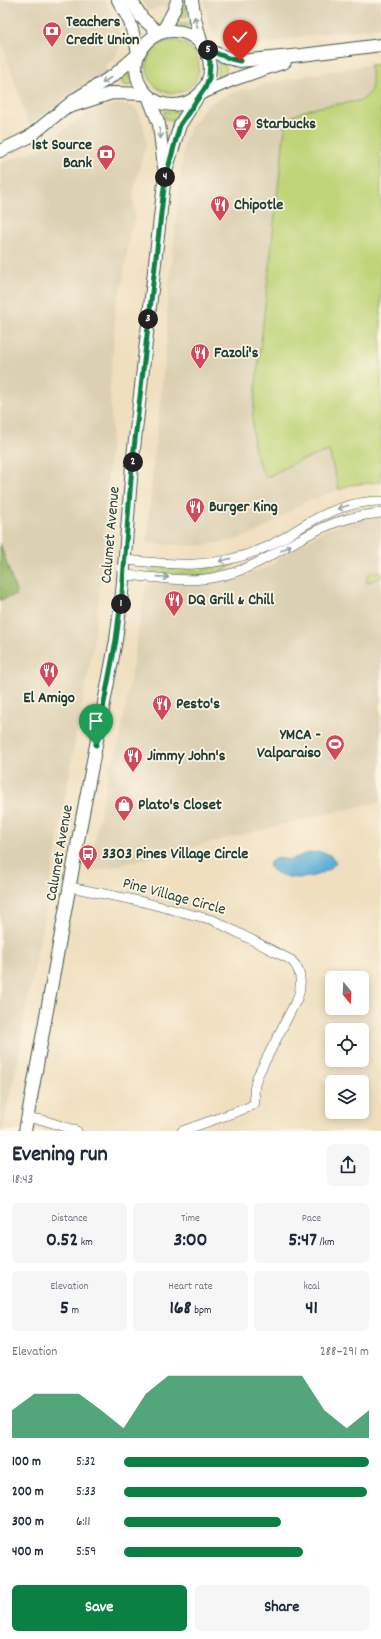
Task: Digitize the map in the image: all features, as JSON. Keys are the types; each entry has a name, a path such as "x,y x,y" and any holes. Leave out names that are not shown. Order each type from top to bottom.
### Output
{"main road":[{"path":"118,0 131,26 138,53 135,66 139,84 147,95 158,102 172,105 188,102 200,94 232,80 302,56"},
{"path":"131,0 142,18 161,32 182,32 192,37 204,47 231,59 240,61 302,56 381,45"},
{"path":"0,151 29,137 78,98 114,75 138,53 147,41 161,32 174,10 177,0"},
{"path":"192,0 195,18 210,62 210,72 207,84 200,94"},
{"path":"66,108 112,93 147,95"},
{"name":"Calumet Avenue","path":"25,1131 116,640 124,575 132,466 165,174 180,125 200,94"},
{"name":"Calumet Avenue","path":"147,95 159,124 165,174"}],"street":[{"path":"125,560 179,564 214,562 246,554 269,546 311,521 341,508 364,502 381,501"},
{"path":"124,575 182,579 221,576 261,562 309,534 339,521 352,517 381,513"},
{"name":"Pine Village Circle","path":"70,887 139,901 213,920 291,960 297,966 301,985 298,997 258,1077 254,1090 255,1103 247,1108 182,1131"},
{"path":"27,1118 43,1120 77,1131"}],"shaded area":[{"path":"0,0 105,0 117,25 120,42 119,49 114,59 104,67 108,72 68,96 29,126 0,37"},
{"path":"141,0 170,0 166,8 162,6 148,11"},
{"path":"204,0 381,0 381,27 296,37 242,49 226,43 213,33"},
{"path":"370,65 373,88 369,95 362,100 287,123 284,135 253,413 252,433 267,478 296,462 330,451 339,490 305,502 258,532 239,539 200,546 150,544 147,540 152,476 167,337 167,309 184,143 190,128 207,105 228,94 278,81"},
{"path":"119,104 133,107 138,112 144,126 146,144 134,189 133,197 135,218 130,232 123,282 116,304 110,391 112,429 103,555 93,649 77,730 46,908 31,987 28,995 19,1055 2,1131 0,1130 0,600 17,594 0,543 0,164 39,149 66,128 98,108"},
{"path":"381,517 381,802 329,813 88,873 110,764 112,763 120,740 146,585 155,582 197,584 237,579 271,566 276,560 328,529 361,519"}],"green space":[{"path":"184,0 186,0 187,17 183,18 179,16 183,9"},
{"path":"177,20 182,24 189,23 189,26 173,26 172,25"},
{"path":"173,41 187,45 195,53 199,67 195,81 187,89 173,93 159,89 151,81 147,67 151,53 159,45"},
{"path":"219,63 226,66 227,75 218,78 217,77"},
{"path":"381,64 381,482 350,485 339,490 329,451 296,462 266,478 258,462 254,447 253,413 286,126 292,117 310,109 362,100 369,93 372,85 370,65"},
{"path":"127,70 132,85 131,86 123,85 120,76"},
{"path":"164,111 178,112 179,114 174,120 165,119"},
{"path":"0,543 17,595 0,600"},
{"path":"241,560 224,570 196,575 151,572 148,569 152,567 203,570"},
{"path":"375,571 381,572 381,577 367,583 367,576"}],"water":[{"path":"318,852 329,854 336,863 330,869 313,876 294,878 285,876 269,867 270,862 277,858 290,860 305,854"}],"place":[{"name":"Teachers Credit Union","path":"52,48"},
{"name":"Starbucks","path":"242,141"},
{"name":"1st Source Bank","path":"106,171"},
{"name":"Chipotle","path":"220,222"},
{"name":"Fazoli's","path":"200,370"},
{"name":"Burger King","path":"195,524"},
{"name":"DQ Grill & Chill","path":"174,617"},
{"name":"El Amigo","path":"49,688"},
{"name":"Pesto's","path":"162,721"},
{"name":"YMCA - Valparaiso","path":"335,761"},
{"name":"Jimmy John's","path":"133,773"},
{"name":"Plato's Closet","path":"124,822"},
{"name":"3303 Pines Village Circle","path":"88,871"}],"route":[{"path":"96,745 116,640 122,593 132,466 165,174 180,125 198,96 202,93 209,78 210,62 205,49 240,61"}]}
